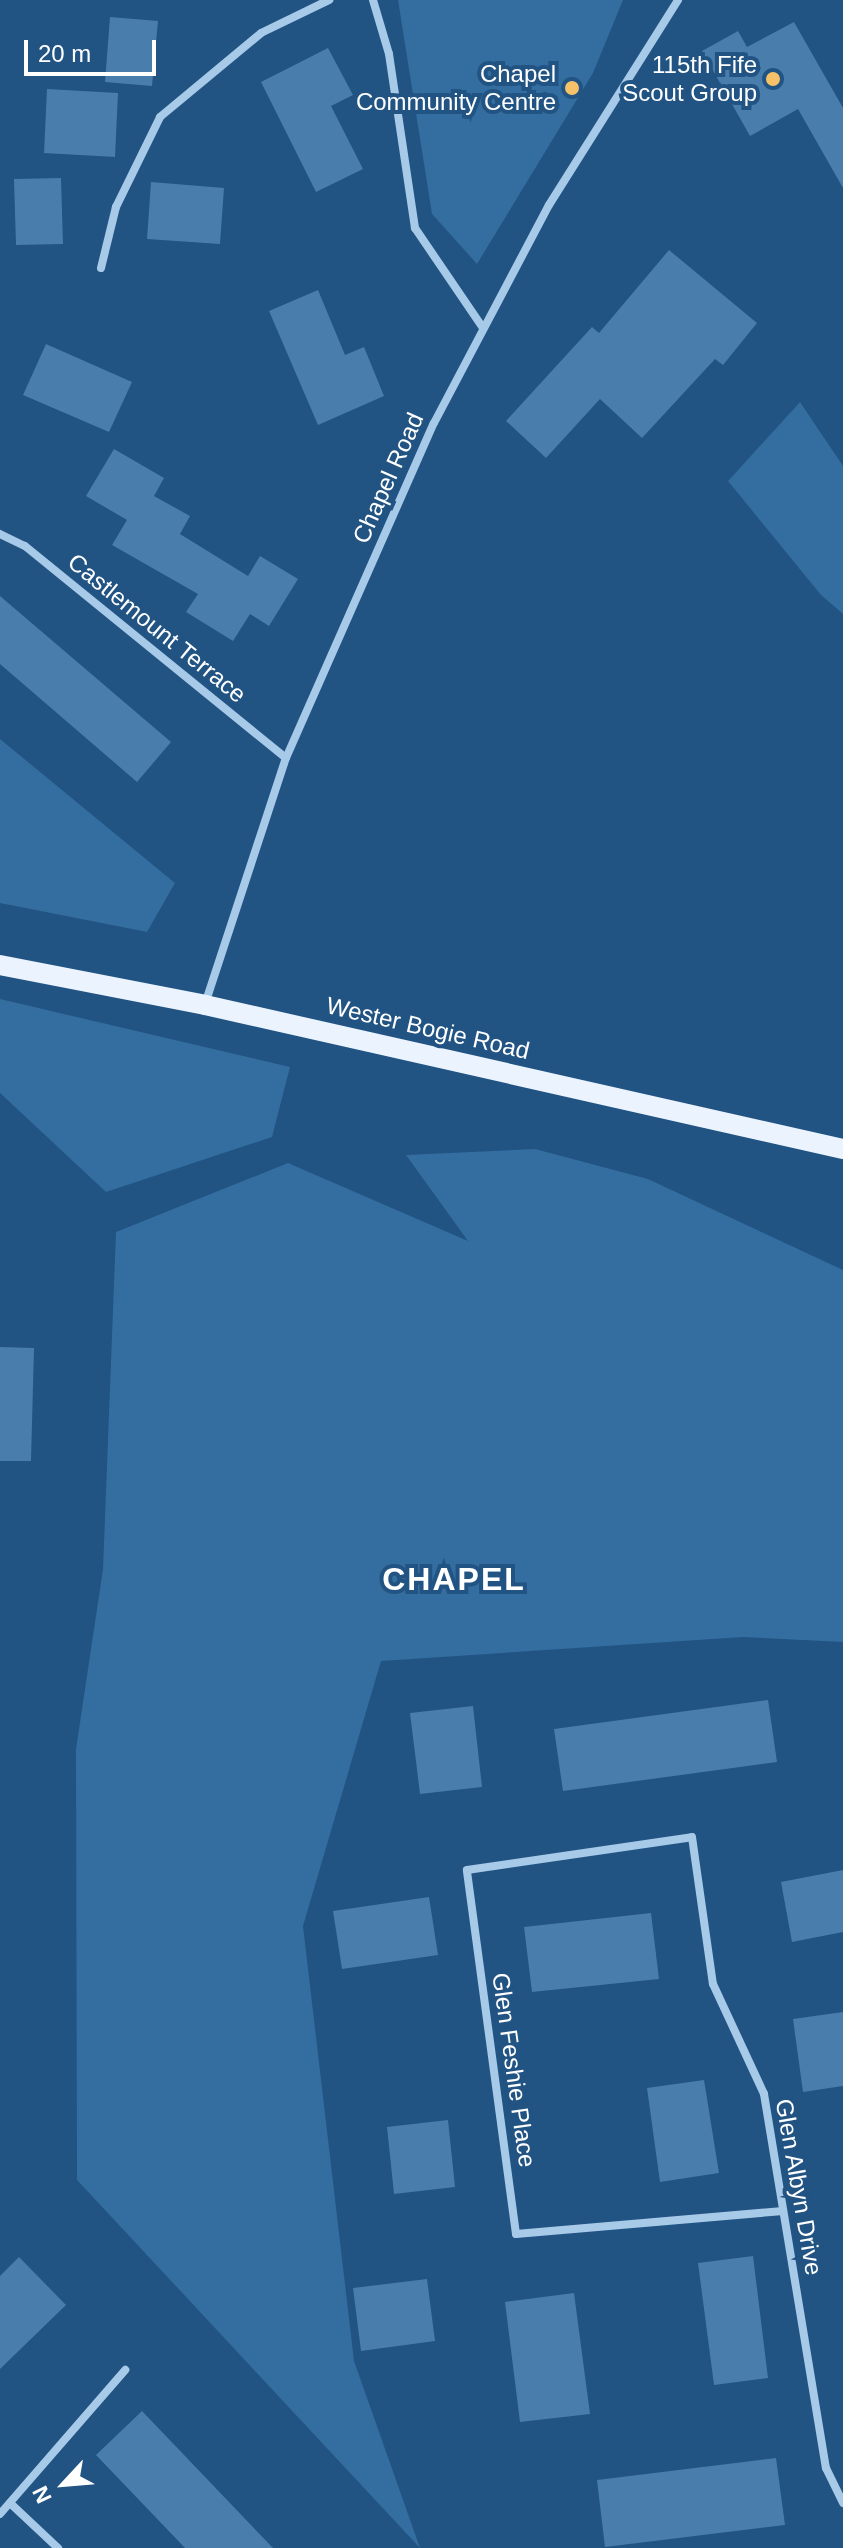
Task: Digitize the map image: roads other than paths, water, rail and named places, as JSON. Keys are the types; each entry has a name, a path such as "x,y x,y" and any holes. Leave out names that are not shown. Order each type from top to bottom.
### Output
{"main road":[{"name":"Wester Bogie Road","path":"0,965 205,1005 843,1149"}],"street":[{"path":"101,268 116,207 160,117 261,33 329,0"},
{"path":"373,0 389,54 415,228 483,328"},
{"name":"Chapel Road","path":"205,1005 286,758 434,423 549,205 678,0"},
{"name":"Castlemount Terrace","path":"0,534 25,546 286,758"},
{"name":"Glen Albyn Drive","path":"692,1837 713,1984 764,2094 826,2468 843,2503"},
{"name":"Glen Feshie Place","path":"692,1837 467,1870 516,2234 783,2211"},
{"path":"0,2514 125,2370"},
{"path":"10,2503 58,2548"}],"place":[{"name":"115th Fife Scout Group","path":"773,79"},
{"name":"Chapel Community Centre","path":"572,88"}],"district":[{"name":"CHAPEL","path":"454,1579"}]}
